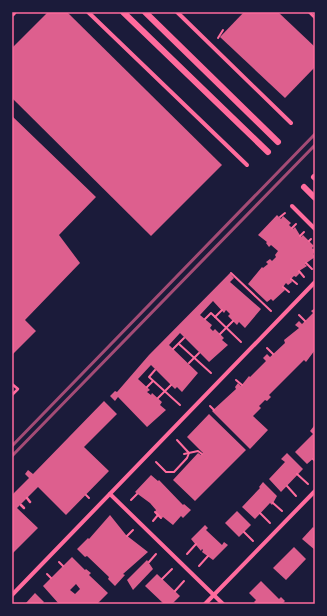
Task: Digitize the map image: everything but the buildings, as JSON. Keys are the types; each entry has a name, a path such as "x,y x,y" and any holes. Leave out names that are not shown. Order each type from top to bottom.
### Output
{"street":[{"path":"88,12 247,165"},
{"path":"123,12 268,152"},
{"path":"145,12 278,142"},
{"path":"177,12 291,124"},
{"path":"304,187 315,198"},
{"path":"292,206 315,229"},
{"path":"12,595 315,282"},
{"path":"205,604 315,491"},
{"path":"110,494 223,604"}],"lane":[{"path":"309,12 315,18"},
{"path":"12,384 18,389 12,395"},
{"path":"27,498 30,502"},
{"path":"21,505 24,508"}],"path":[{"path":"218,38 223,30"},
{"path":"280,217 285,213"},
{"path":"292,228 296,224"},
{"path":"300,236 304,232"},
{"path":"306,263 312,269"},
{"path":"299,271 304,277"},
{"path":"231,273 271,311"},
{"path":"291,279 297,284"},
{"path":"283,287 289,292"},
{"path":"216,317 222,310"},
{"path":"205,319 211,313 241,342"},
{"path":"299,315 306,321"},
{"path":"220,334 233,321"},
{"path":"173,350 184,338"},
{"path":"179,344 211,373"},
{"path":"267,348 273,354"},
{"path":"189,363 199,353"},
{"path":"155,370 148,377 180,405"},
{"path":"236,380 242,385"},
{"path":"147,388 153,381"},
{"path":"158,398 171,385"},
{"path":"210,406 214,410"},
{"path":"177,440 189,453"},
{"path":"184,454 198,451 202,454"},
{"path":"156,462 166,472 172,473 187,458 189,453"},
{"path":"297,474 308,484"},
{"path":"287,486 296,496"},
{"path":"131,500 137,494"},
{"path":"86,495 89,498"},
{"path":"273,503 282,511"},
{"path":"155,512 161,518"},
{"path":"260,513 270,523"},
{"path":"153,521 158,515"},
{"path":"127,536 132,530"},
{"path":"244,532 253,541"},
{"path":"187,554 196,544"},
{"path":"149,562 156,554"},
{"path":"199,566 208,556"},
{"path":"60,562 63,566"},
{"path":"162,579 172,569"},
{"path":"48,574 51,578"},
{"path":"175,591 184,581"}],"railway":[{"path":"12,446 315,134"},
{"path":"12,456 315,145"}]}
